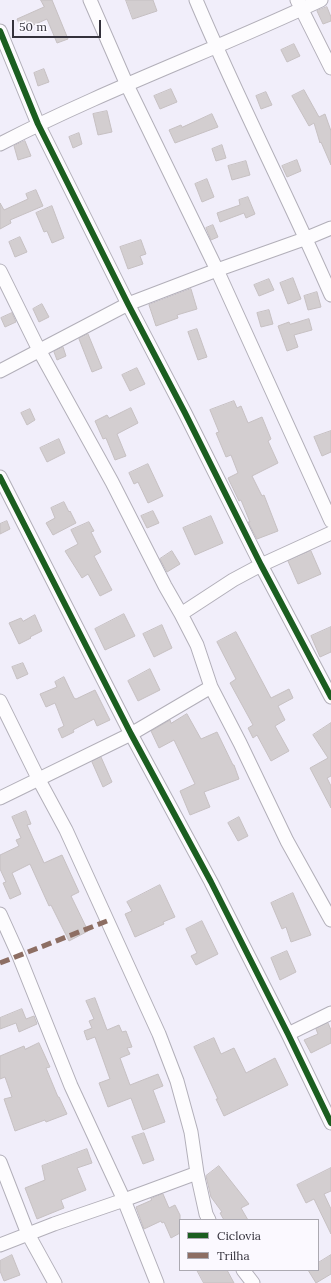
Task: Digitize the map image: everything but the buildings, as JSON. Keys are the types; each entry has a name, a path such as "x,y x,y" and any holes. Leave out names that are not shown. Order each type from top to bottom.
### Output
{"street":[{"path":"90,0 127,84 217,270 331,521"},
{"path":"196,0 216,47 307,238 331,295"},
{"path":"0,144 38,124 127,84 216,47 299,5 321,0"},
{"path":"299,5 331,68"},
{"path":"0,31 38,124 128,304 185,413 260,565 331,697"},
{"path":"0,371 128,304 331,228"},
{"path":"0,271 39,350 112,482 197,645 211,687 240,743 287,841 331,920"},
{"path":"0,477 131,734 211,882 331,1123"},
{"path":"181,614 233,580 260,565 331,532"},
{"path":"0,798 131,734 211,687"},
{"path":"0,701 39,780 66,830 159,1034 177,1081 191,1132 197,1172 206,1214 208,1219"},
{"path":"0,914 19,956 71,1086 124,1200 157,1283"},
{"path":"288,1034 331,1013"},
{"path":"0,1162 28,1234 55,1283"},
{"path":"0,1245 197,1172"},
{"path":"244,1271 252,1283"}],"marked path":[{"path":"0,963 107,921"}],"cycle path":[{"path":"0,31 38,124 261,565 331,697"},
{"path":"0,477 131,734 211,882 331,1123"}]}
